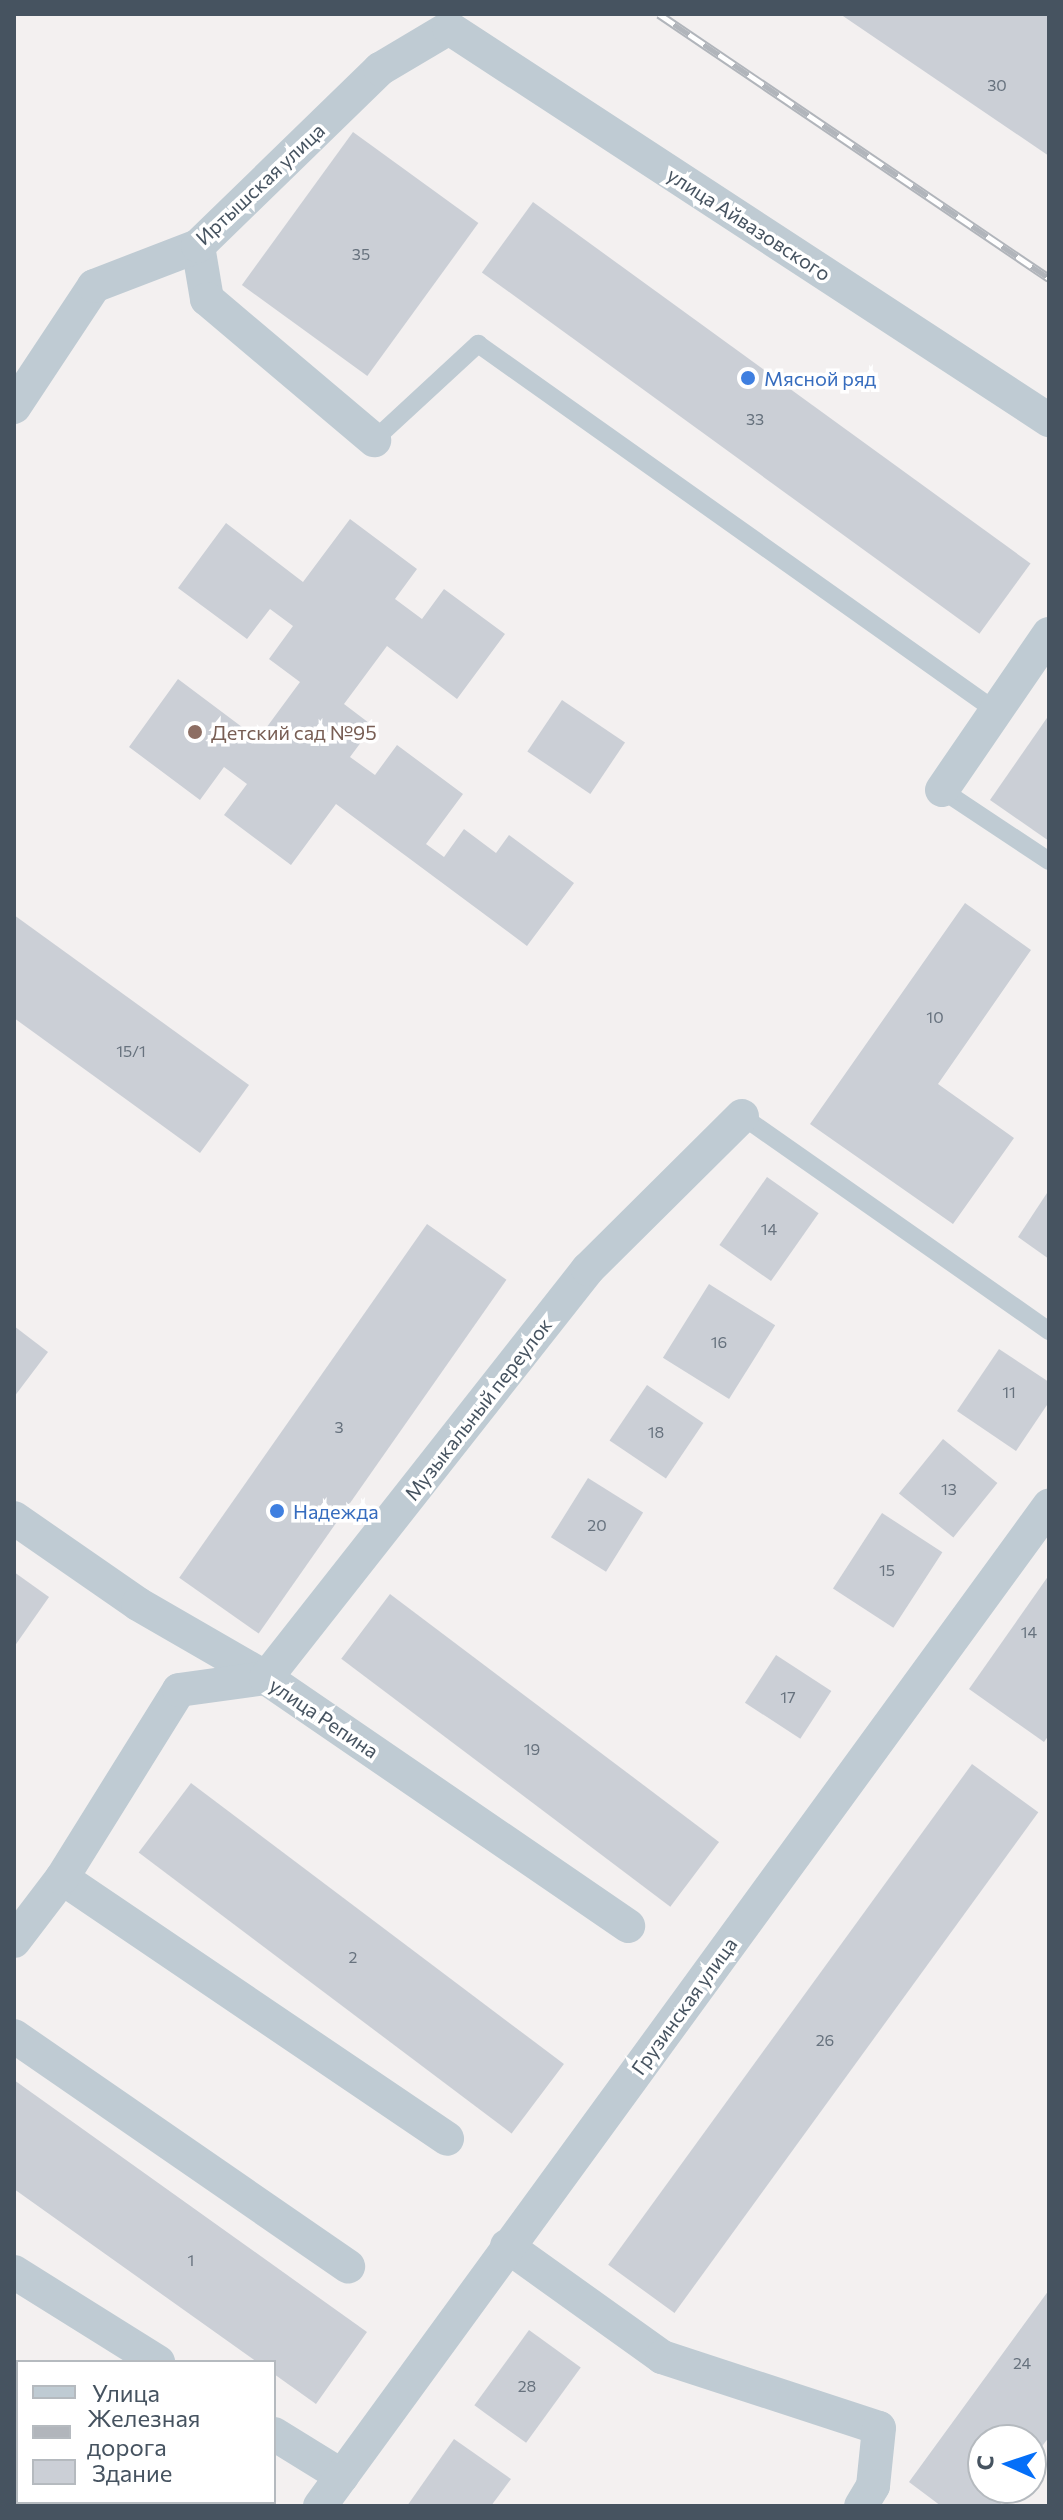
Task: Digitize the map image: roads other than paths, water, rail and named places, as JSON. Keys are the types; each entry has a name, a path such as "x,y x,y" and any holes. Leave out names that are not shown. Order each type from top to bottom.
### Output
{"street":[{"name":"Иртышская улица","path":"14,407 94,286 198,246 380,69 449,28"},
{"name":"улица Айвазовского","path":"449,28 1049,420"},
{"path":"198,246 207,299 374,440"},
{"path":"942,790 1049,634"},
{"name":"Музыкальный переулок","path":"266,1678 588,1269 742,1116"},
{"name":"Грузинская улица","path":"320,2506 1049,1506"},
{"name":"улица Репина","path":"14,1518 138,1604 266,1678 628,1926"},
{"path":"14,1941 62,1878 179,1690 266,1678"},
{"path":"62,1878 447,2139"},
{"path":"14,2036 348,2266"},
{"path":"507,2246 662,2357 879,2428 873,2486 861,2506"},
{"path":"14,2272 155,2360"},
{"path":"276,2435 342,2476"}],"lane":[{"path":"374,440 478,344 996,711"},
{"path":"942,790 1049,861"},
{"path":"742,1116 1049,1331"}],"railway":[{"path":"659,14 1049,278"}],"place":[{"name":"Мясной ряд","path":"748,378"},
{"name":"Детский сад №95","path":"195,732"},
{"name":"Надежда","path":"277,1511"}]}
